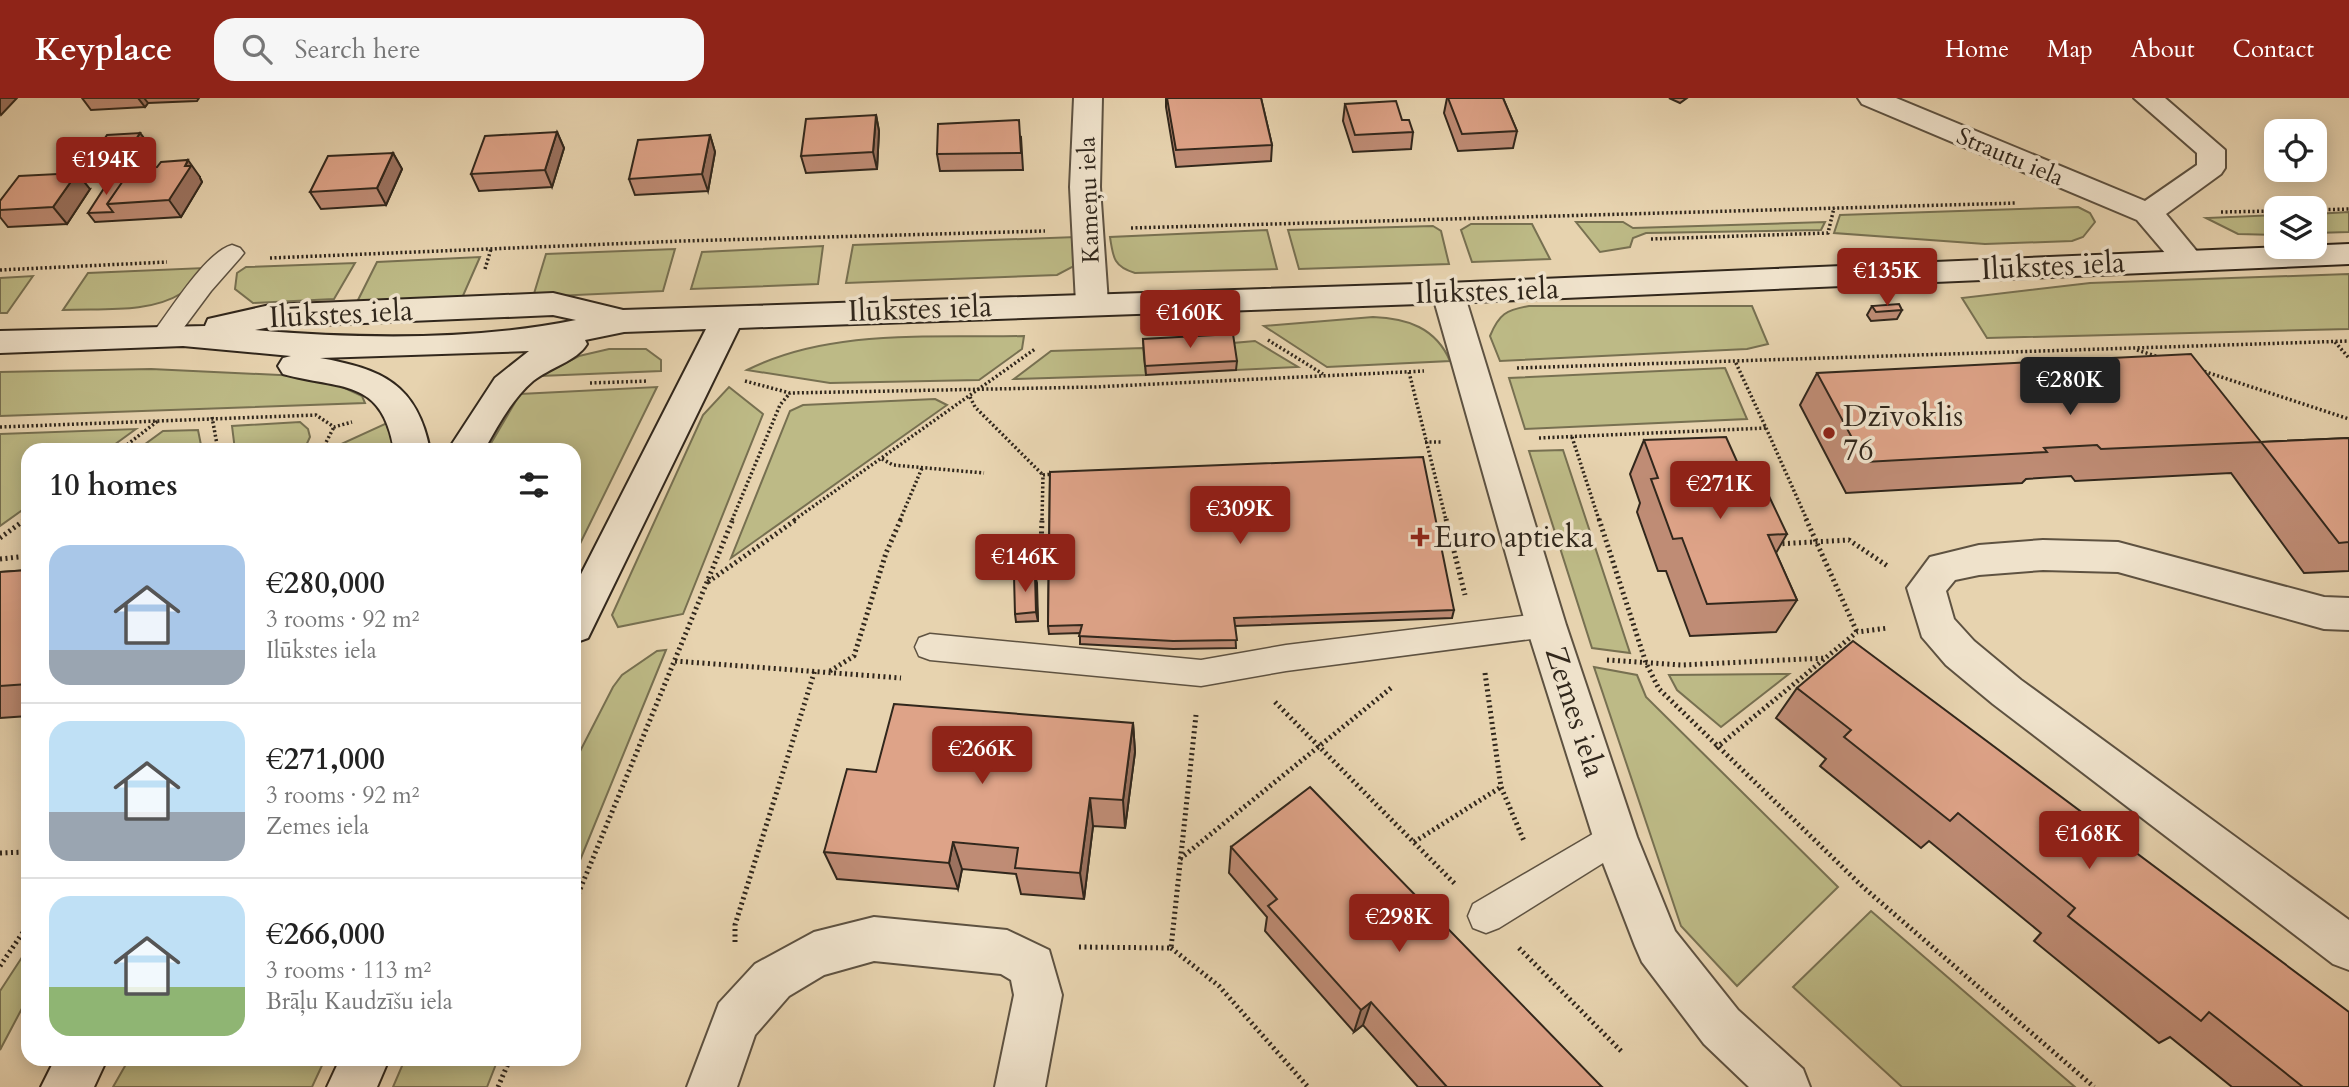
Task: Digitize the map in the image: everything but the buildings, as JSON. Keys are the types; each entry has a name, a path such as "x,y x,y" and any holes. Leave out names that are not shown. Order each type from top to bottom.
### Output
{"street":[{"name":"Kameņu iela","path":"1088,98 1085,187 1092,303"},
{"name":"Strautu iela","path":"1872,98 2148,213"},
{"path":"2148,98 2211,150 2211,168 2148,213 2188,260"},
{"name":"Ilūkstes iela","path":"0,342 173,335 322,347 455,345 534,341 624,321 1448,293 2349,254"},
{"name":"Zemes iela","path":"1448,293 1552,641 1615,837 1658,946 1721,1027 1785,1087"},
{"path":"581,613 729,316"},
{"path":"470,443 505,385 540,357 624,321"},
{"path":"173,335 253,360 352,374 388,393 407,419 411,443"},
{"path":"2349,614 2324,613 2118,557 2043,555 1979,560 1943,568 1926,588 1936,626 1960,653 2007,692 2349,948"},
{"path":"712,1087 736,1020 772,980 814,955 874,939 1007,952 1032,966 1038,995 1020,1087"},
{"path":"66,1087 79,1066"},
{"path":"352,1087 362,1066"}],"lane":[{"path":"173,335 202,285 229,256"},
{"path":"930,648 1201,673 1286,658 1475,634 1552,641"},
{"path":"1486,916 1615,837"}],"path":[{"path":"0,270 229,256 2025,202"},
{"path":"1651,239 1828,233 1834,208"},
{"path":"2327,210 2349,209"},
{"path":"2148,213 2264,211"},
{"path":"1266,339 1325,375"},
{"path":"734,378 790,393 981,389 2349,341"},
{"path":"2335,342 2349,358"},
{"path":"708,582 1038,346"},
{"path":"2132,348 2171,361"},
{"path":"1735,361 1857,632"},
{"path":"2196,369 2349,419"},
{"path":"1409,372 1484,663 1501,787 1542,884"},
{"path":"581,887 780,405 790,393"},
{"path":"970,397 975,407 1043,475 1040,572"},
{"path":"0,427 316,415 334,427"},
{"path":"212,417 217,443"},
{"path":"129,443 160,420"},
{"path":"326,443 334,427 356,421"},
{"path":"1425,442 1766,428"},
{"path":"1572,437 1646,663 1659,689 1716,748 1863,887 2094,1087"},
{"path":"882,460 893,465 984,473"},
{"path":"829,672 854,656 886,552 922,468"},
{"path":"1043,475 1057,474"},
{"path":"0,538 21,522"},
{"path":"1770,544 1849,540 1926,588"},
{"path":"0,559 21,557"},
{"path":"1716,748 1857,632 1893,628"},
{"path":"1552,641 1646,663 1682,665 1826,658"},
{"path":"736,953 735,925 815,670"},
{"path":"1179,860 1317,744 1400,681"},
{"path":"1269,696 1622,1052"},
{"path":"1171,948 1197,703"},
{"path":"1414,842 1501,787"},
{"path":"0,844 3,852 21,852"},
{"path":"0,967 21,936"},
{"path":"1032,966 1058,947 1171,948 1219,986 1308,1087"},
{"path":"498,1087 507,1066"}],"shaded area":[{"path":"2078,207 2090,213 2095,222 2083,237 2072,241 1985,244 1834,233 1840,215"},
{"path":"2349,212 2349,232 2327,233 2327,213"},
{"path":"2264,216 2264,235 2238,234 2206,218"},
{"path":"1576,222 1623,222 1633,228 1825,222 1821,230 1646,233 1633,238 1630,247 1600,252"},
{"path":"1471,224 1532,224 1550,259 1472,262 1461,230"},
{"path":"1433,226 1441,231 1449,264 1299,269 1288,230"},
{"path":"1267,230 1277,269 1135,273 1123,268 1116,261 1110,237"},
{"path":"1076,237 1076,265 1057,275 846,283 853,245"},
{"path":"823,246 818,284 691,289 702,252"},
{"path":"675,249 663,291 533,297 546,254"},
{"path":"480,257 462,298 357,302 377,262"},
{"path":"355,263 334,299 253,303 235,289 237,273 246,267"},
{"path":"204,268 191,285 169,300 124,309 63,310 88,273"},
{"path":"2349,274 2349,329 1987,338 1962,298 2090,283"},
{"path":"33,276 7,313 0,313 0,278"},
{"path":"1529,306 1752,306 1768,344 1747,349 1500,361 1490,336 1493,329 1504,314"},
{"path":"1373,317 1397,320 1419,327 1437,340 1450,361 1327,367 1264,326"},
{"path":"1024,336 1022,349 979,380 830,383 747,370 813,347 847,341"},
{"path":"1255,341 1298,367 1236,370 1233,343"},
{"path":"1143,348 1146,375 1014,379 1051,351"},
{"path":"609,349 646,349 661,360 661,371 540,376 579,356"},
{"path":"1725,368 1747,419 1525,429 1509,378"},
{"path":"151,369 321,377 362,396 365,403 0,416 0,372"},
{"path":"657,387 581,542 581,443 491,443 520,394"},
{"path":"729,387 763,414 683,614 618,627 612,615 703,415"},
{"path":"935,399 947,405 731,558 790,411 803,405"},
{"path":"300,422 308,429 310,437 307,443 234,443 232,426"},
{"path":"387,423 394,439 394,443 343,443"},
{"path":"136,429 117,443 21,443 21,511 0,526 0,434"},
{"path":"198,430 201,443 147,443 163,431"},
{"path":"1563,450 1630,653 1592,648 1529,451"},
{"path":"666,650 581,858 581,749 622,675 657,651"},
{"path":"1594,667 1637,675 1646,697 1838,887 1737,986 1681,926"},
{"path":"1789,674 1721,727 1677,690 1669,675"},
{"path":"1871,911 2075,1087 1902,1087 1793,987"},
{"path":"21,959 21,1010 0,1050 0,991"},
{"path":"125,1066 322,1066 312,1087 113,1087"},
{"path":"402,1066 495,1066 487,1087 393,1087"}],"place":[{"name":"Dzīvoklis 76","path":"1829,433"},
{"name":"Euro aptieka","path":"1420,537"}]}
